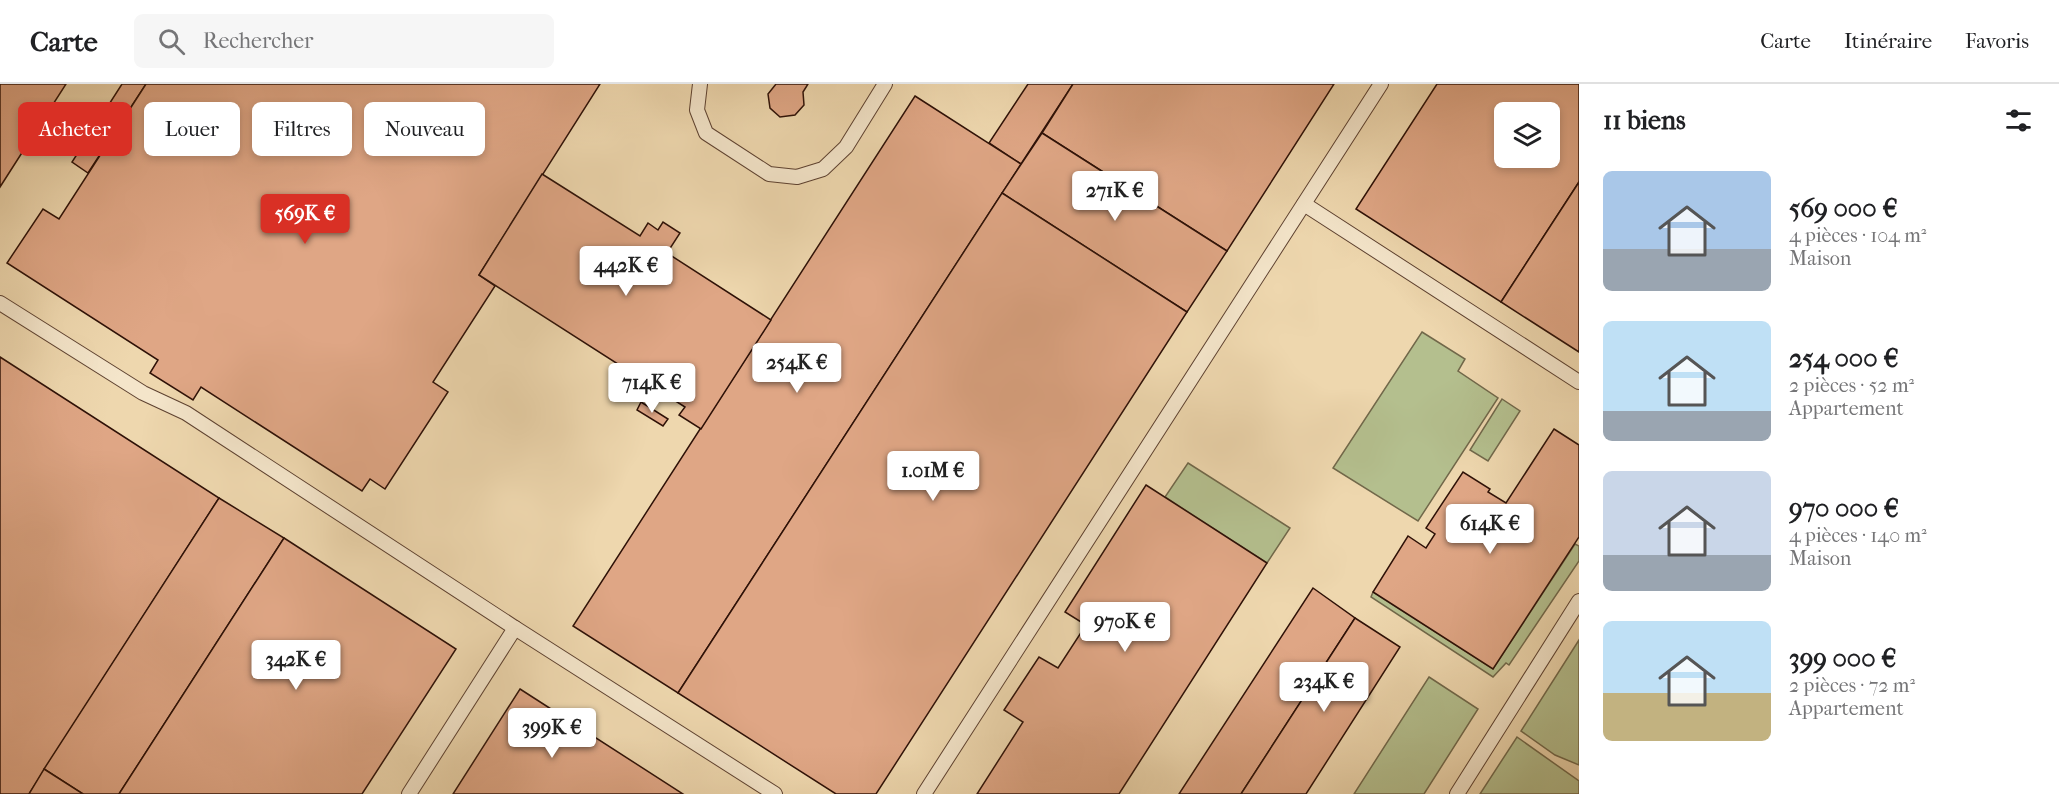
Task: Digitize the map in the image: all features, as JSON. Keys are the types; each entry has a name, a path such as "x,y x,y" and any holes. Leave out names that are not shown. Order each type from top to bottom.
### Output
{"lane":[{"path":"700,84 698,110 706,132 770,174 797,177 823,169 846,147 885,84"},
{"path":"924,794 1382,84"},
{"path":"1304,204 1579,382"},
{"path":"0,303 143,393 186,413 515,628 775,794"},
{"path":"1457,794 1579,601"},
{"path":"409,794 515,628"}],"green space":[{"path":"1422,332 1465,359 1458,371 1498,398 1418,521 1333,468"},
{"path":"1502,399 1520,411 1488,461 1470,450"},
{"path":"1188,463 1290,528 1267,563 1165,497"},
{"path":"1575,544 1579,546 1579,561 1509,665 1506,663 1493,677 1371,597 1373,592 1493,669"},
{"path":"1579,640 1579,765 1555,755 1521,731"},
{"path":"1429,677 1478,709 1424,794 1354,794"},
{"path":"1517,737 1579,781 1579,794 1480,794"}],"building":[{"path":"0,84 66,84 54,102 18,102 18,156 20,156 0,187"},
{"path":"122,84 146,84 132,105 132,102 110,102"},
{"path":"146,84 600,84 479,275 495,286 433,382 448,392 385,489 370,479 362,491 201,387 193,400 150,373 158,360 7,263 43,209 59,219 100,156 132,156 132,106"},
{"path":"776,84 808,84 803,92 804,105 795,115 780,117 770,108 768,94"},
{"path":"1028,84 1073,84 1021,164 989,143"},
{"path":"1073,84 1334,84 1227,251 1042,133"},
{"path":"1437,84 1579,84 1579,182 1501,302 1356,209"},
{"path":"915,96 1021,164 678,693 573,626"},
{"path":"1042,133 1227,251 1187,312 1002,193"},
{"path":"76,156 99,156 88,173 72,162"},
{"path":"542,174 640,236 648,223 658,230 663,222 680,233 667,253 771,320 701,429 679,415 685,407 479,275"},
{"path":"1579,182 1579,352 1501,302"},
{"path":"1002,193 1187,312 876,794 836,794 678,693"},
{"path":"0,357 219,498 29,794 0,794"},
{"path":"641,402 668,419 663,426 637,410"},
{"path":"1554,429 1579,445 1579,537 1493,669 1373,592 1408,536 1426,548 1435,534 1426,528 1463,472 1490,489 1488,492 1506,503"},
{"path":"1146,485 1267,563 1119,794 977,794 1023,722 1004,710 1039,657 1058,668 1086,625 1065,612"},
{"path":"219,498 284,538 119,794 83,794 44,769"},
{"path":"284,538 456,649 362,794 119,794"},
{"path":"1313,588 1355,618 1241,794 1179,794"},
{"path":"1355,618 1400,647 1306,794 1241,794"},
{"path":"520,689 683,794 453,794"},
{"path":"44,769 83,794 29,794"}]}
